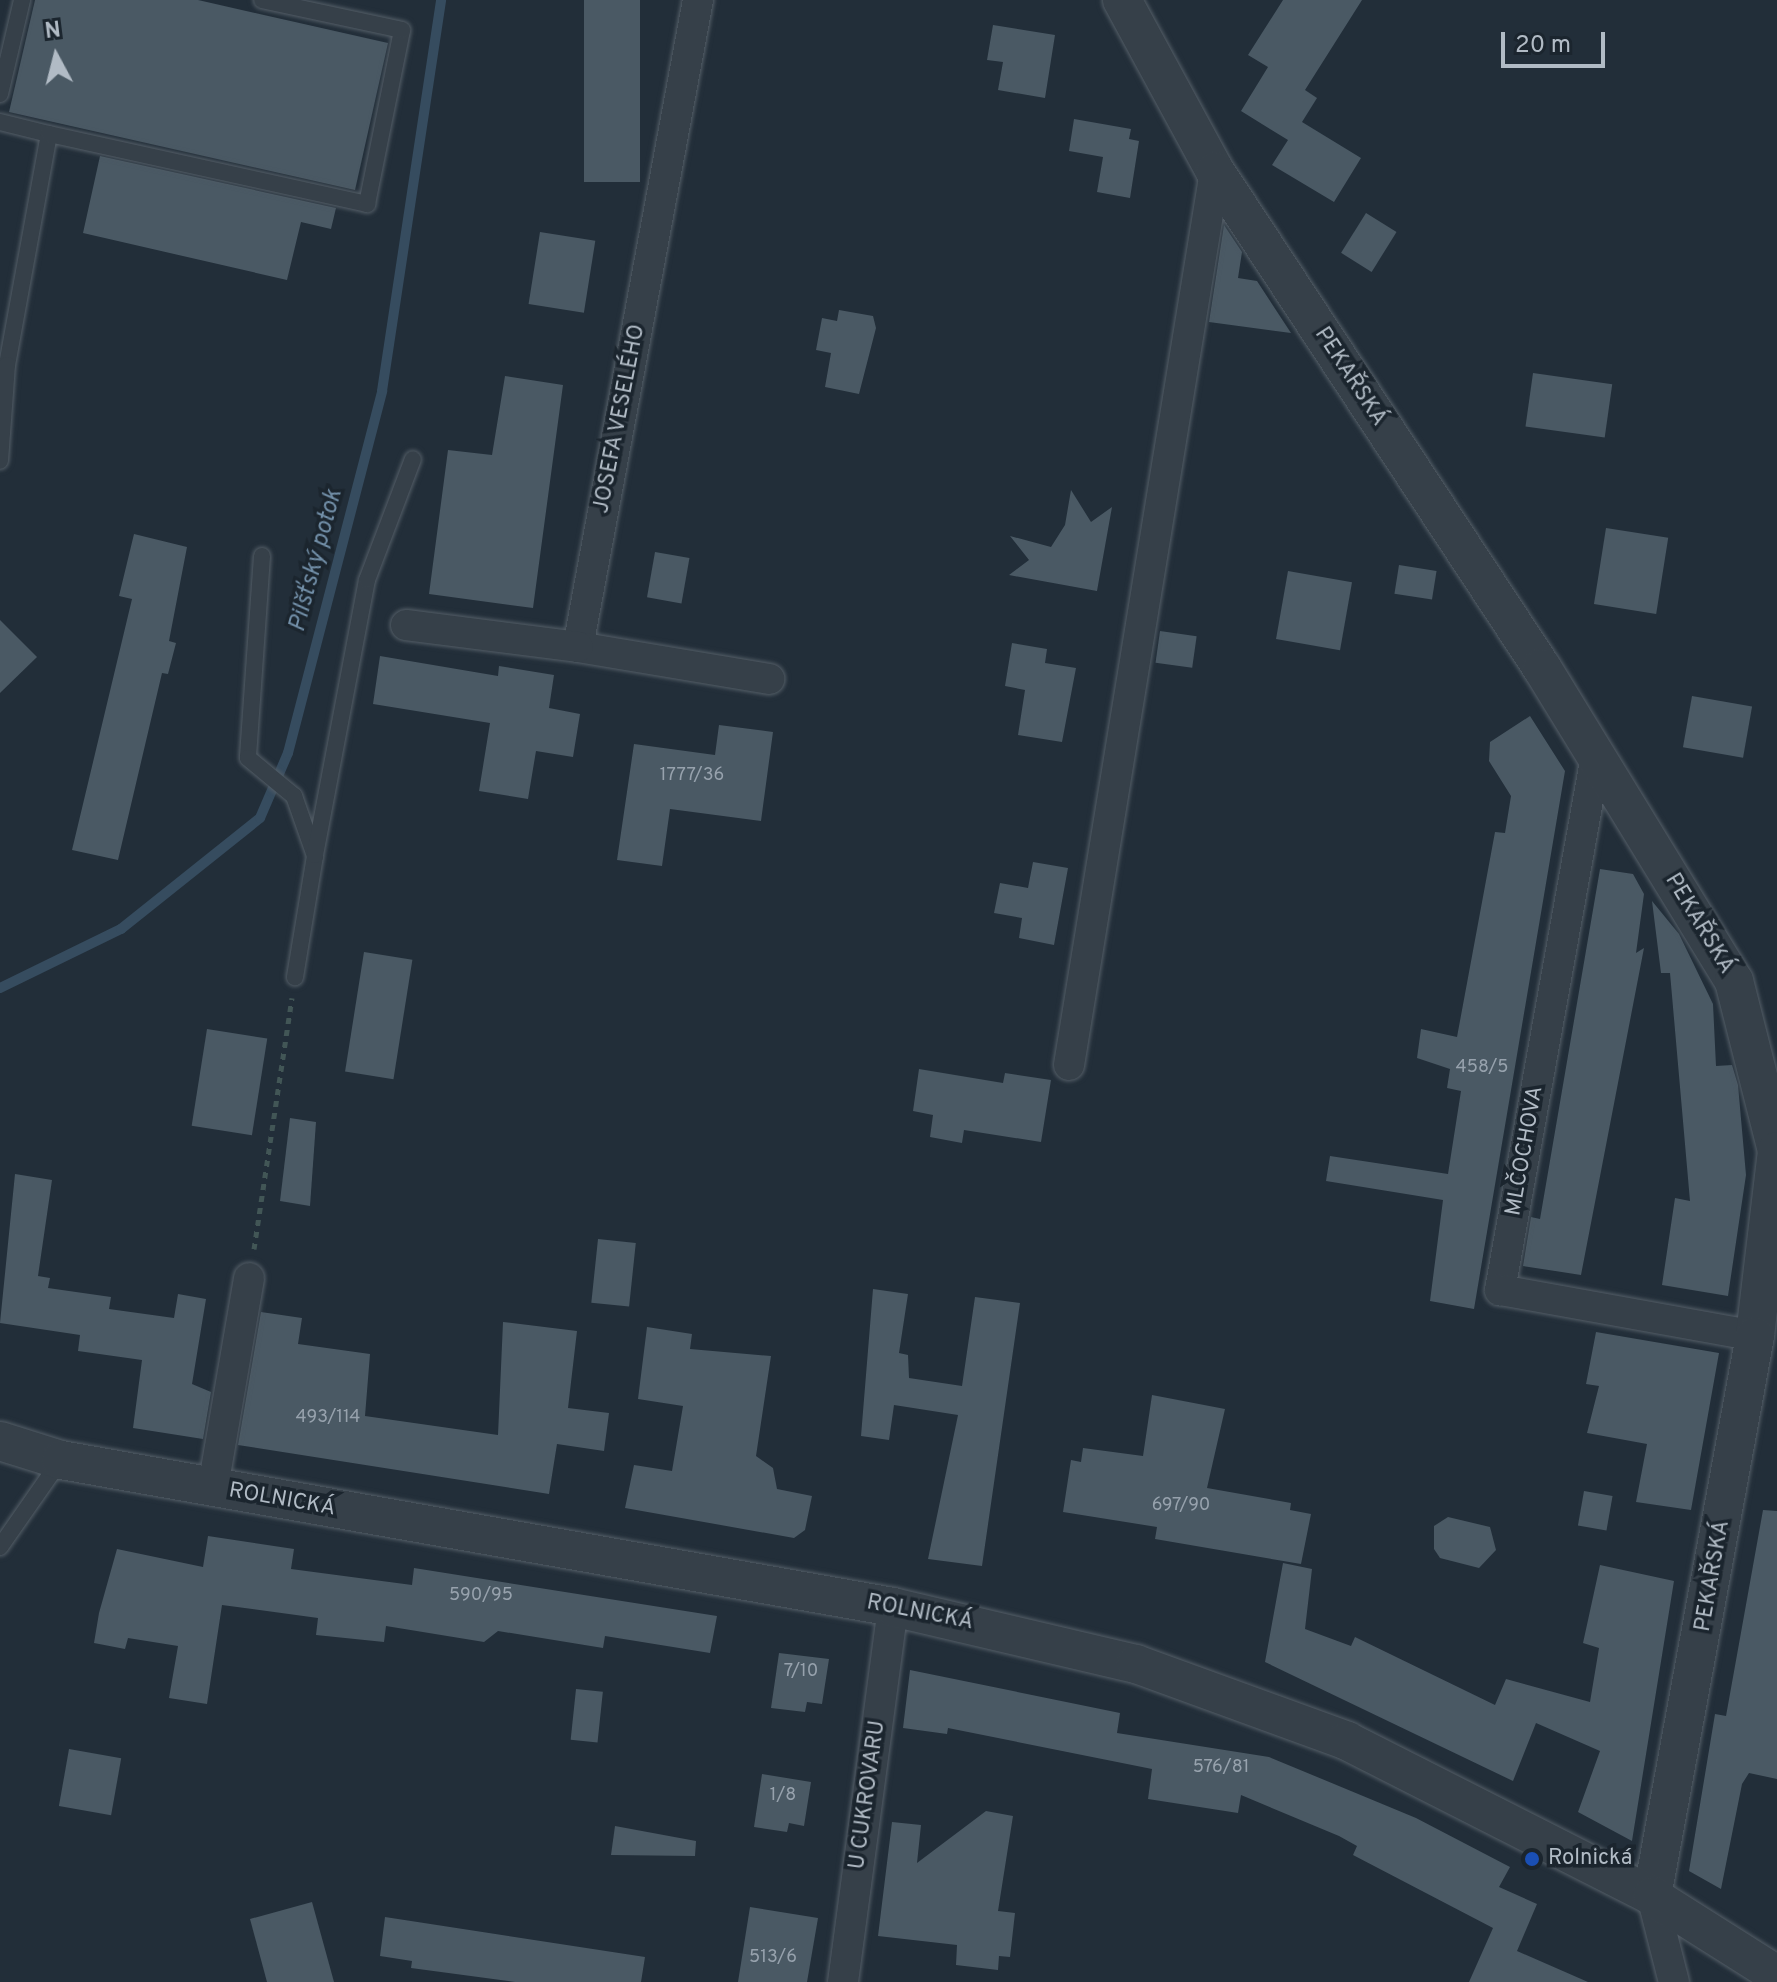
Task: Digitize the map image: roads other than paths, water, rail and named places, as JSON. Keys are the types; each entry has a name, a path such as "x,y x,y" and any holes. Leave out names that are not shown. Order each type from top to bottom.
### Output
{"street":[{"name":"JOSEFA VESELÉHO","path":"578,647 698,0"},
{"name":"PEKAŘSKÁ","path":"1122,0 1215,171 1596,756 1734,981 1777,1151 1755,1336 1652,1896 1674,1982"},
{"path":"1069,1065 1215,171"},
{"path":"406,625 578,647 769,679"},
{"name":"MLČOCHOVA","path":"1596,756 1500,1290 1755,1336"},
{"path":"213,1487 249,1278"},
{"name":"ROLNICKÁ","path":"0,1441 61,1460 893,1607 1136,1664 1347,1741 1652,1896 1777,1975"},
{"name":"U CUKROVARU","path":"843,1982 893,1607"}],"lane":[{"path":"0,94 22,0"},
{"path":"0,122 367,204 402,30 262,0"},
{"path":"0,461 7,365 49,134"},
{"path":"295,977 367,580 413,459"},
{"path":"262,556 248,758 294,796 315,856"},
{"path":"0,1547 61,1460"}],"waterway":[{"name":"Pilšťský potok","path":"0,988 121,929 260,818 288,753 382,391 441,0"}],"place":[{"name":"Rolnická","path":"1532,1859"}]}
